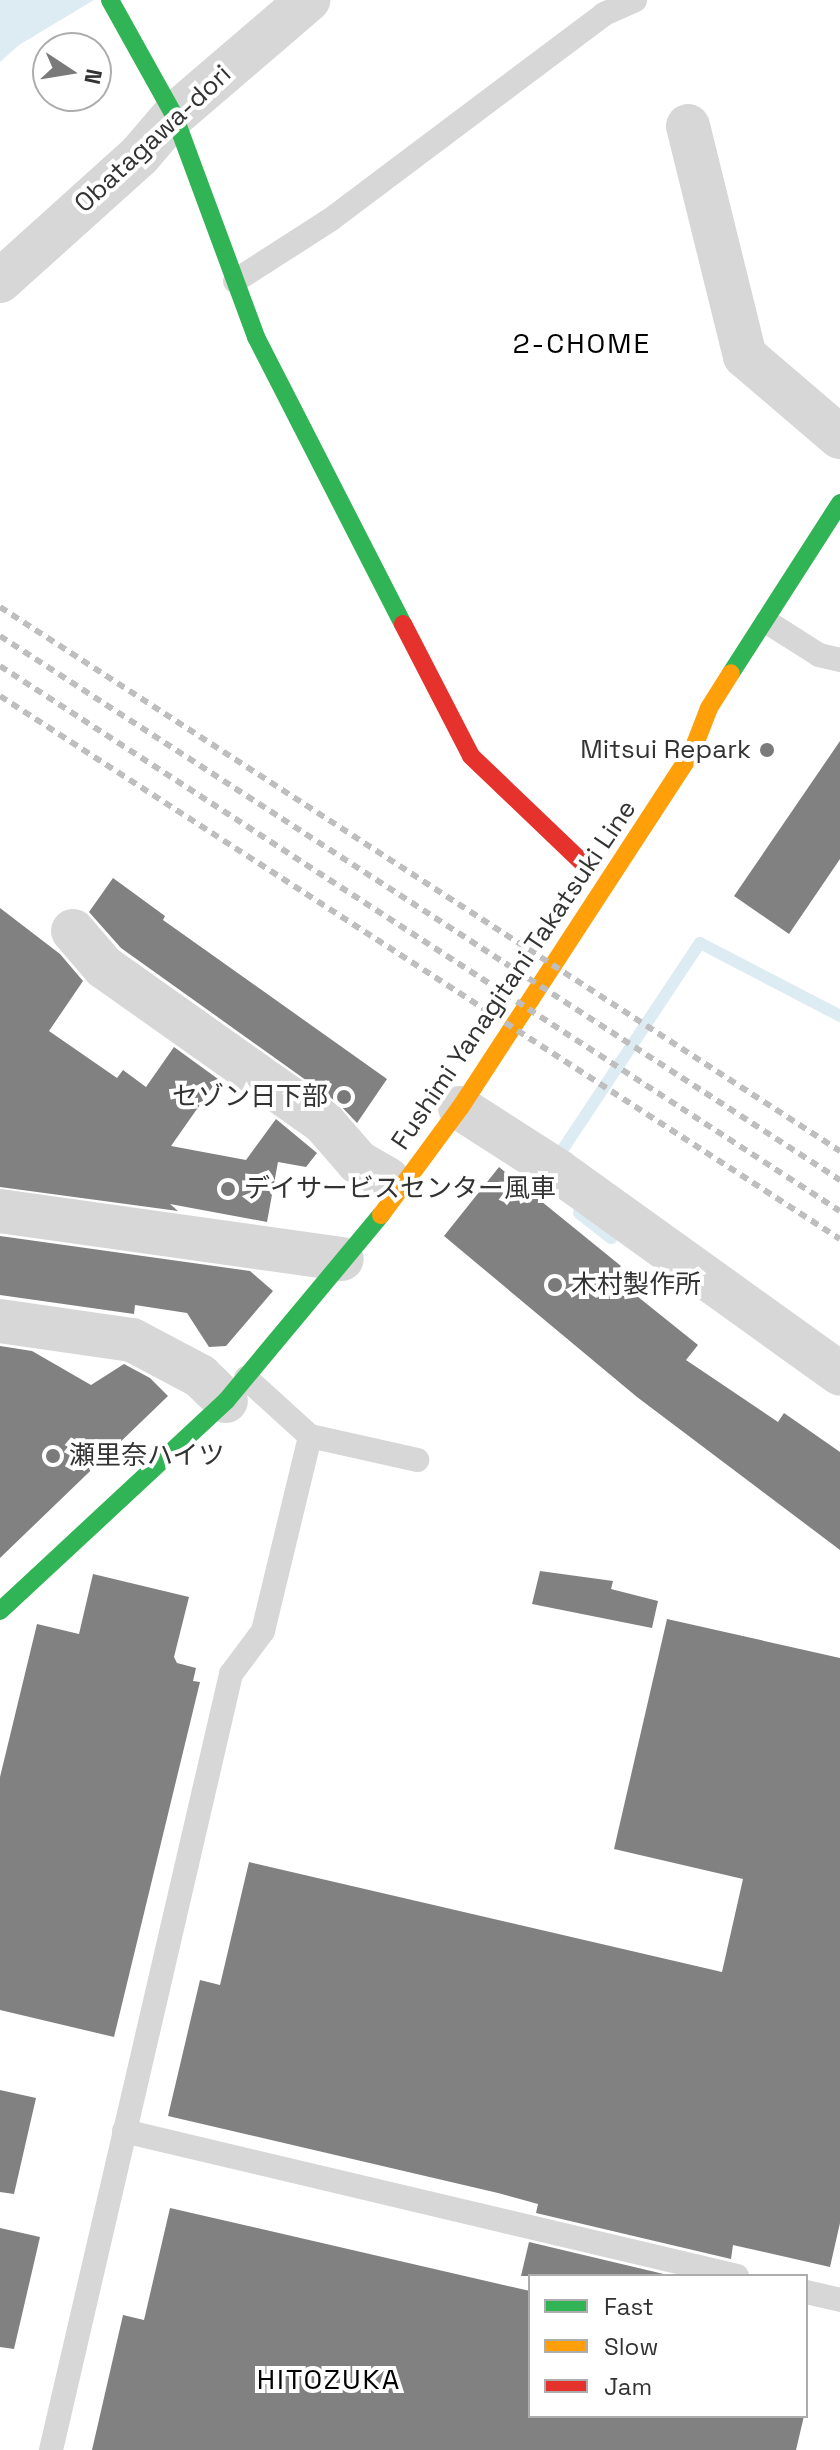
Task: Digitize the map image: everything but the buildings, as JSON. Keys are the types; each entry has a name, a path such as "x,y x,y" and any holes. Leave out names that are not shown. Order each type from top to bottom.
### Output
{"main road":[{"path":"110,0 165,104 256,337 471,756 586,865"},
{"name":"Fushimi Yanagitani Takatsuki Line","path":"0,1611 236,1389 399,1194 460,1108 692,752 709,708 767,622 840,503"},
{"name":"Fushimi Yanagitani Takatsuki Line","path":"678,736 709,708"},
{"name":"Fushimi Yanagitani Takatsuki Line","path":"342,1259 394,1165"}],"street":[{"name":"Obatagawa-dori","path":"0,281 139,156 165,104 308,0"},
{"path":"688,126 745,356 840,437"},
{"path":"73,931 104,967 324,1123 358,1162 394,1165"},
{"path":"460,1108 551,1166 840,1374"},
{"path":"0,1211 342,1259"},
{"path":"0,1321 132,1340 200,1376 236,1389"}],"lane":[{"path":"235,281 330,220 604,14 635,0"},
{"path":"767,622 819,655 840,660"},
{"path":"236,1389 310,1436 417,1460"},
{"path":"51,2450 231,1674 263,1631 310,1436"},
{"path":"124,2131 729,2274"},
{"path":"808,2292 840,2300"}],"shaded area":[{"path":"0,0 94,0 41,32 32,32 32,37 0,62"}],"waterway":[{"path":"555,1161 700,943 840,1016"},
{"path":"579,1213 611,1238"}],"railway":[{"path":"0,607 840,1151"},
{"path":"0,636 840,1180"},
{"path":"0,666 840,1211"},
{"path":"0,696 840,1239"}],"traffic: fast":[{"path":"110,0 174,115 256,337 403,624"},
{"path":"731,673 840,503"},
{"path":"0,1611 226,1401 381,1215"}],"traffic: slow":[{"path":"381,1215 460,1108 692,752 709,708 731,673"}],"traffic: jam":[{"path":"403,624 471,756 585,865"}],"place":[{"name":"Mitsui Repark","path":"767,750"},
{"name":"セゾン日下部","path":"344,1097"},
{"name":"デイサービスセンター風車","path":"228,1189"},
{"name":"木村製作所","path":"555,1285"},
{"name":"瀬里奈ハイツ","path":"53,1456"}],"district":[{"name":"2-CHOME","path":"582,343"},
{"name":"HITOZUKA","path":"329,2379"}]}
